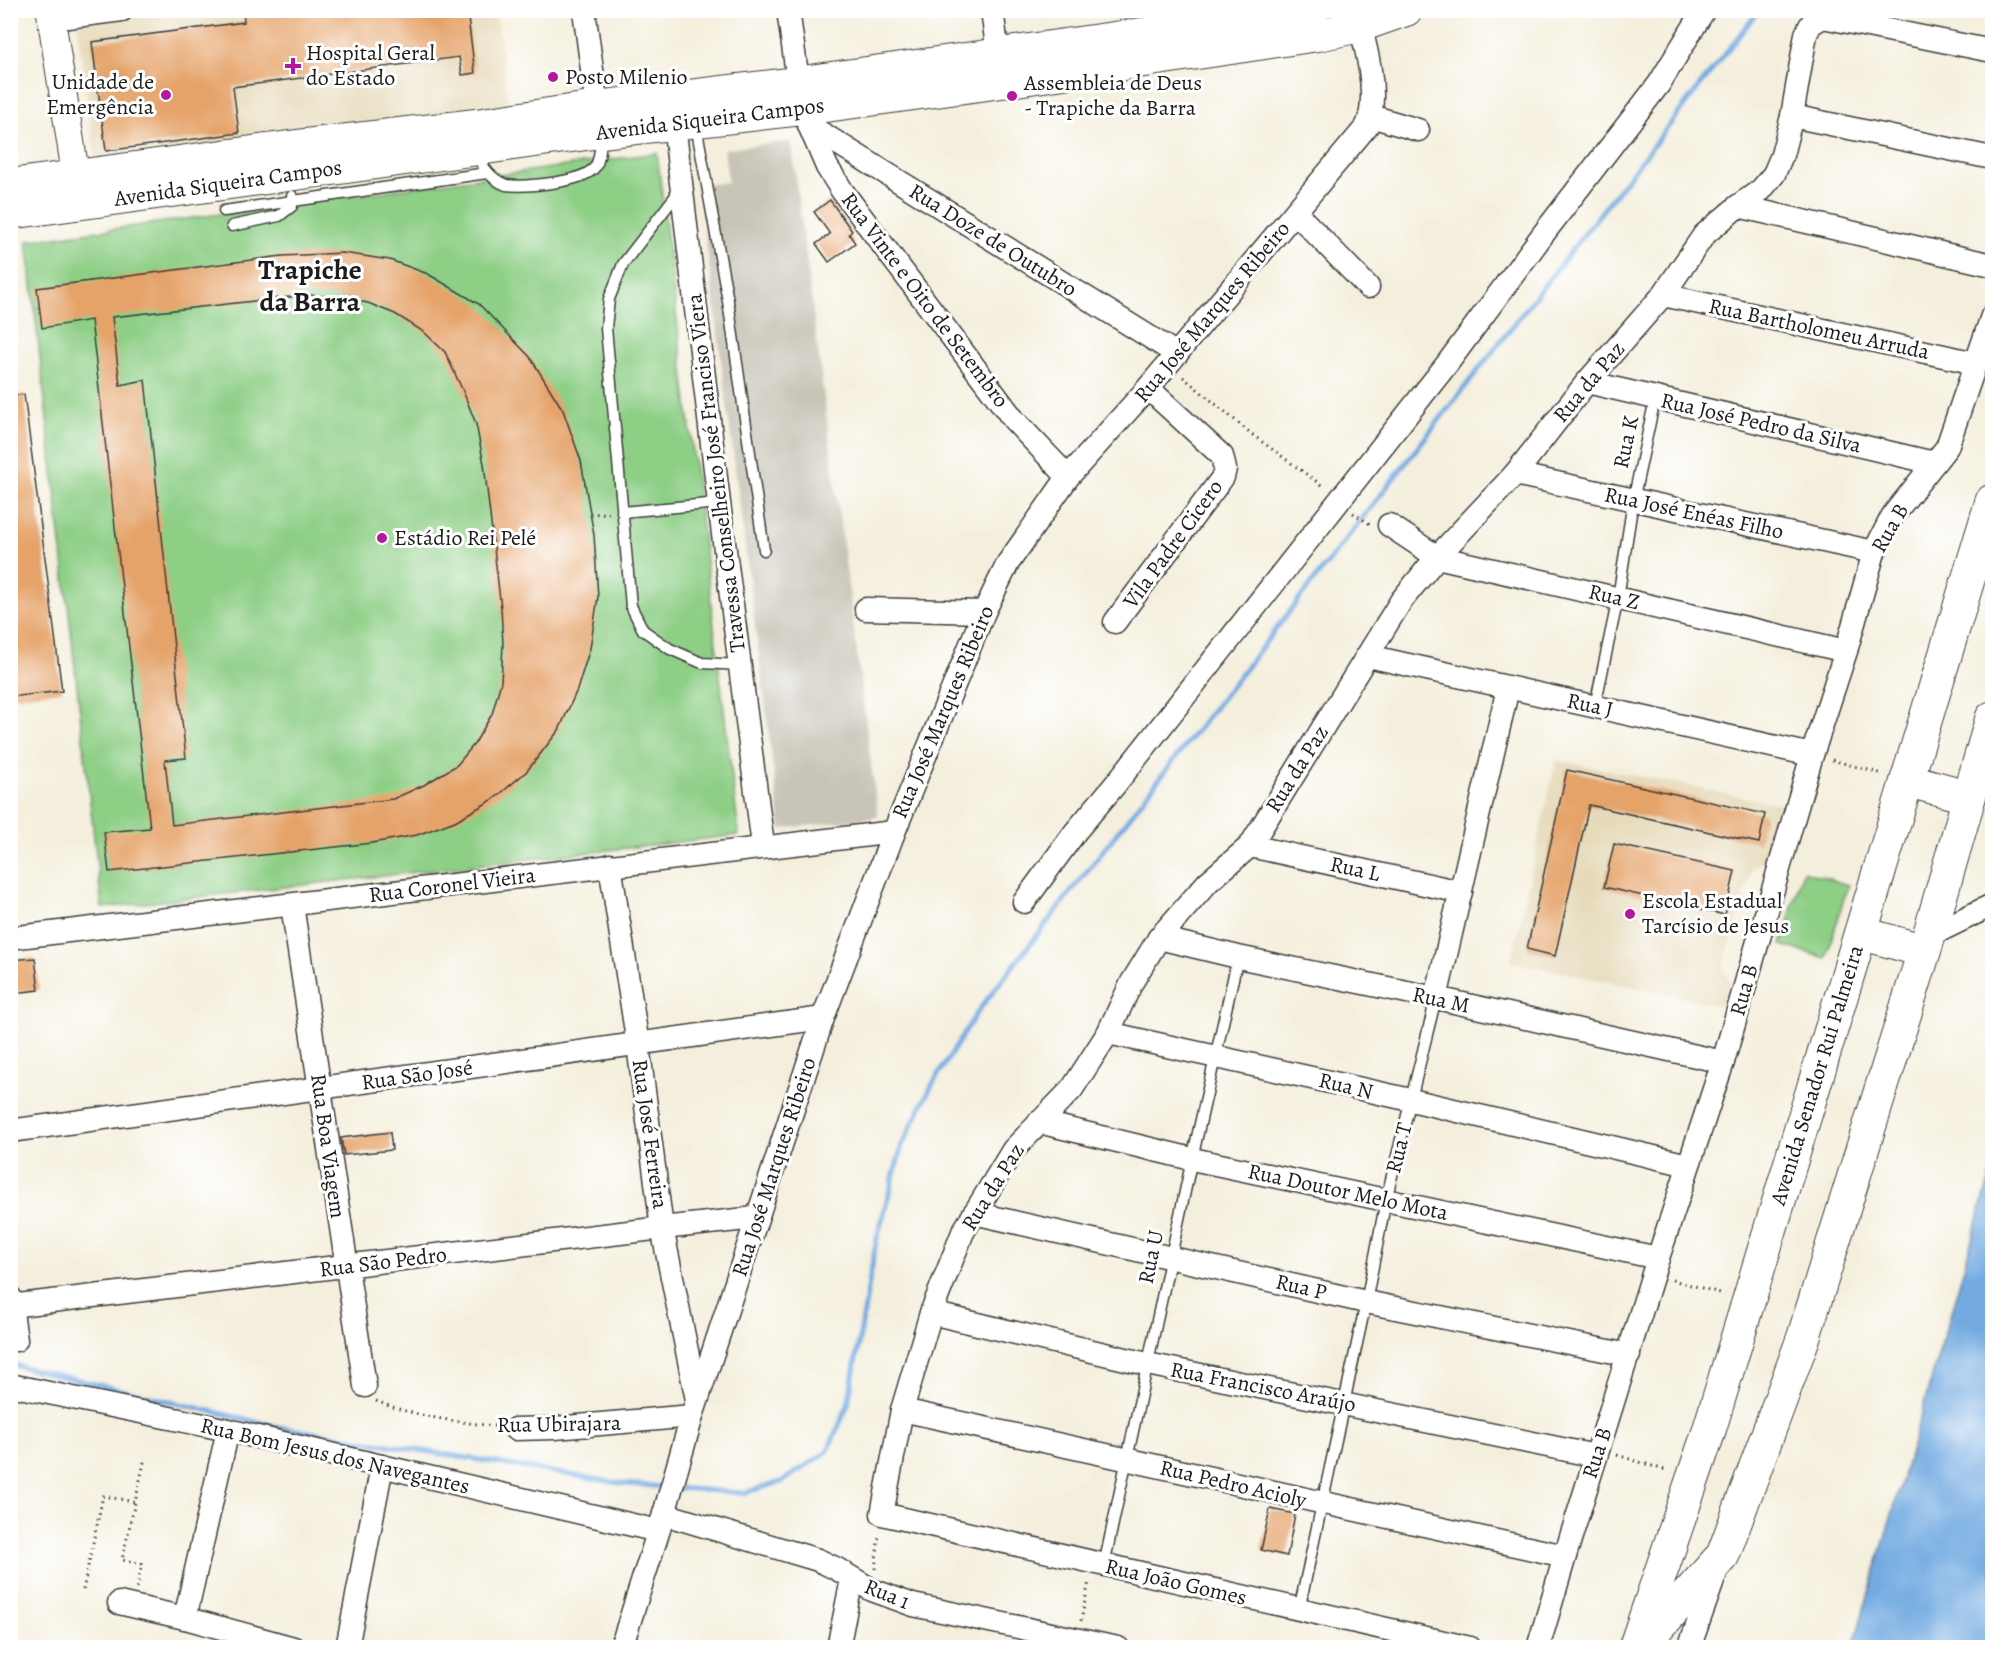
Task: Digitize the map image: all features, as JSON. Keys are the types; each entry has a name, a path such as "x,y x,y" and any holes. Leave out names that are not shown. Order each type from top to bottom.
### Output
{"main road":[{"name":"Avenida Siqueira Campos","path":"10,184 78,189 291,187 394,174 489,143 599,119 803,106 1312,10"},
{"name":"Avenida Siqueira Campos","path":"1000,69 1318,35 1358,18 1406,10"},
{"name":"Avenida Siqueira Campos","path":"10,213 78,189 489,143"},
{"name":"Avenida Senador Rui Palmeira","path":"1637,1647 1692,1479 1861,933 1894,777 1992,501"},
{"name":"Avenida Senador Rui Palmeira","path":"1637,1647 1723,1555 1803,1339 1926,944 1992,718"},
{"path":"1894,777 1969,797"},
{"path":"1861,933 1926,944"}],"street":[{"path":"78,189 51,15 122,10"},
{"path":"584,10 599,119"},
{"name":"Rua Vinte e Oito de Setembro","path":"788,10 803,106 827,167 843,192 1008,412 1068,477"},
{"path":"993,10 1000,69"},
{"path":"1024,902 1076,831 1343,507 1544,233 1659,84 1704,10"},
{"name":"Rua da Paz","path":"882,1514 902,1410 931,1313 963,1232 1013,1150 1072,1089 1108,1034 1132,982 1159,938 1209,882 1250,846 1401,601 1437,557 1515,474 1587,382 1662,295 1704,236 1738,206 1761,190 1774,174 1782,155 1792,116 1806,34 1811,24 1823,17 1992,51"},
{"path":"1358,18 1370,78 1371,116 1418,130"},
{"name":"Rua Doze de Outubro","path":"803,106 1172,359"},
{"name":"Travessa Conselheiro José Franciso Viera","path":"679,115 682,188 719,504 763,846"},
{"name":"Rua José Marques Ribeiro","path":"621,1647 663,1519 694,1409 823,1018 894,832 984,612 1008,563 1068,477 1172,359 1302,219 1367,126 1371,116"},
{"path":"1792,116 1992,158"},
{"path":"1738,206 1992,265"},
{"path":"1302,219 1368,288"},
{"name":"Rua Bartholomeu Arruda","path":"1662,295 1976,363"},
{"name":"Rua B","path":"1538,1647 1597,1452 1723,1062 1812,755 1846,651 1874,552 1893,515 1947,447 1992,316"},
{"name":"Rua José Pedro da Silva","path":"1587,382 1934,463"},
{"name":"Vila Padre Cicero","path":"1115,622 1223,477 1225,469 1222,456 1148,388"},
{"name":"Rua José Enéas Filho","path":"1515,474 1874,552"},
{"name":"Rua Z","path":"1382,526 1437,557 1846,651"},
{"path":"867,609 984,612"},
{"name":"Rua J","path":"1368,656 1812,755"},
{"name":"Rua T","path":"1436,998 1508,688"},
{"name":"Rua Coronel Vieira","path":"10,938 894,832"},
{"name":"Rua L","path":"1250,846 1461,892"},
{"name":"Rua José Ferreira","path":"610,865 638,1045 662,1228 694,1409"},
{"name":"Rua Boa Viagem","path":"292,905 364,1386"},
{"path":"1926,944 1992,905"},
{"name":"Rua M","path":"1159,938 1723,1062"},
{"name":"Rua São José","path":"10,1131 823,1018"},
{"name":"Rua N","path":"1108,1034 1217,1056 1688,1165"},
{"name":"Rua Doutor Melo Mota","path":"1040,1122 1192,1159 1386,1200 1656,1266"},
{"name":"Rua P","path":"974,1213 1366,1302 1629,1355"},
{"name":"Rua São Pedro","path":"11,1306 756,1218"},
{"path":"10,1297 16,1340"},
{"name":"Rua Francisco Araújo","path":"931,1313 1147,1364 1597,1452"},
{"name":"Rua Bom Jesus dos Navegantes","path":"11,1388 228,1430 382,1466 663,1519"},
{"name":"Rua Ubirajara","path":"515,1429 555,1428 694,1409"},
{"name":"Rua Pedro Acioly","path":"902,1410 1565,1556"},
{"path":"184,1618 228,1430"},
{"path":"347,1647 382,1466"},
{"name":"Rua João Gomes","path":"882,1514 1097,1574 1299,1610 1470,1647"},
{"name":"Rua 1","path":"663,1519 818,1560 862,1585 913,1605 1118,1647"},
{"name":"Avenida Senador Rui Palmeira","path":"1689,1647 1723,1555"},
{"path":"838,1647 862,1585"},
{"path":"126,1605 294,1647"}],"lane":[{"path":"679,115 728,301 764,550"},
{"path":"489,143 499,183 513,186 574,180 587,175 596,166 600,154 599,119"},
{"path":"224,211 291,187 292,206 279,216 232,226"},
{"path":"682,188 623,264 609,299 606,327 631,606 643,630 670,649 702,663 740,665"},
{"name":"Rua K","path":"1595,706 1618,598 1633,501 1655,399"},
{"path":"622,512 719,504"},
{"name":"Rua U","path":"1097,1574 1126,1460 1238,957"},
{"name":"Rua T","path":"1299,1610 1386,1200 1436,998"}],"path":[{"path":"1172,359 1232,419 1329,491 1343,507 1382,526"},
{"path":"1841,763 1894,777"},
{"path":"1656,1266 1748,1300"},
{"name":"Rua Ubirajara","path":"364,1386 367,1394 373,1400 392,1408 470,1424 515,1429"},
{"path":"1597,1452 1692,1479"},
{"path":"126,1605 141,1564 122,1560 145,1458"},
{"path":"83,1590 103,1496 135,1502"},
{"path":"862,1585 882,1514"},
{"path":"1082,1612 1097,1574"}],"shaded area":[{"name":"Hospital Geral do Estado","path":"172,10 496,11 509,110 96,163 77,23"},
{"path":"791,141 878,817 781,829 699,185 728,182 724,149"},
{"name":"Escola Estadual Tarcísio de Jesus","path":"1556,760 1785,805 1774,855 1753,867 1723,968 1733,987 1729,1007 1511,962"}],"green space":[{"name":"Estádio Rei Pelé","path":"657,153 739,835 102,908 27,241"},
{"path":"1803,871 1848,885 1826,958 1781,945"}],"water":[{"path":"1992,1171 1992,1647 1853,1647"}],"building":[{"path":"243,10 467,10 475,73 462,75 459,57 233,87 239,133 106,151 92,42 244,22"},
{"path":"830,200 852,231 849,234 855,243 829,262 816,244 830,234 814,212"},
{"path":"343,253 390,260 428,274 479,304 530,357 563,410 581,461 594,535 598,597 590,648 577,690 559,730 527,771 494,799 455,821 417,835 372,843 109,872 104,832 150,828 91,320 42,328 37,288 282,256","holes":["308,295 338,297 368,303 395,314 424,332 445,352 476,424 484,464 501,608 503,645 501,682 492,714 475,743 457,765 424,785 393,799 172,825 165,760 186,758 145,380 120,385 112,317"]},
{"path":"24,394 62,691 10,697 10,396"},
{"path":"1567,770 1765,814 1759,843 1589,805 1555,956 1527,949"},
{"path":"1614,844 1735,871 1725,915 1604,887"},
{"path":"35,958 39,990 14,993 10,960"},
{"path":"390,1132 392,1150 344,1155 341,1138"},
{"path":"1270,1509 1295,1514 1287,1556 1261,1550"}],"waterway":[{"path":"678,1488 744,1493 781,1482 827,1452 848,1405 876,1242 902,1145 933,1083 978,1011 1759,10"},
{"path":"10,1364 279,1427 625,1484 666,1487"}],"place":[{"name":"Hospital Geral do Estado","path":"293,66"},
{"name":"Posto Milenio","path":"553,77"},
{"name":"Unidade de Emergência","path":"166,95"},
{"name":"Assembleia de Deus - Trapiche da Barra","path":"1012,96"},
{"name":"Estádio Rei Pelé","path":"382,538"},
{"name":"Escola Estadual Tarcísio de Jesus","path":"1630,914"}],"district":[{"name":"Trapiche da Barra","path":"310,286"}]}
